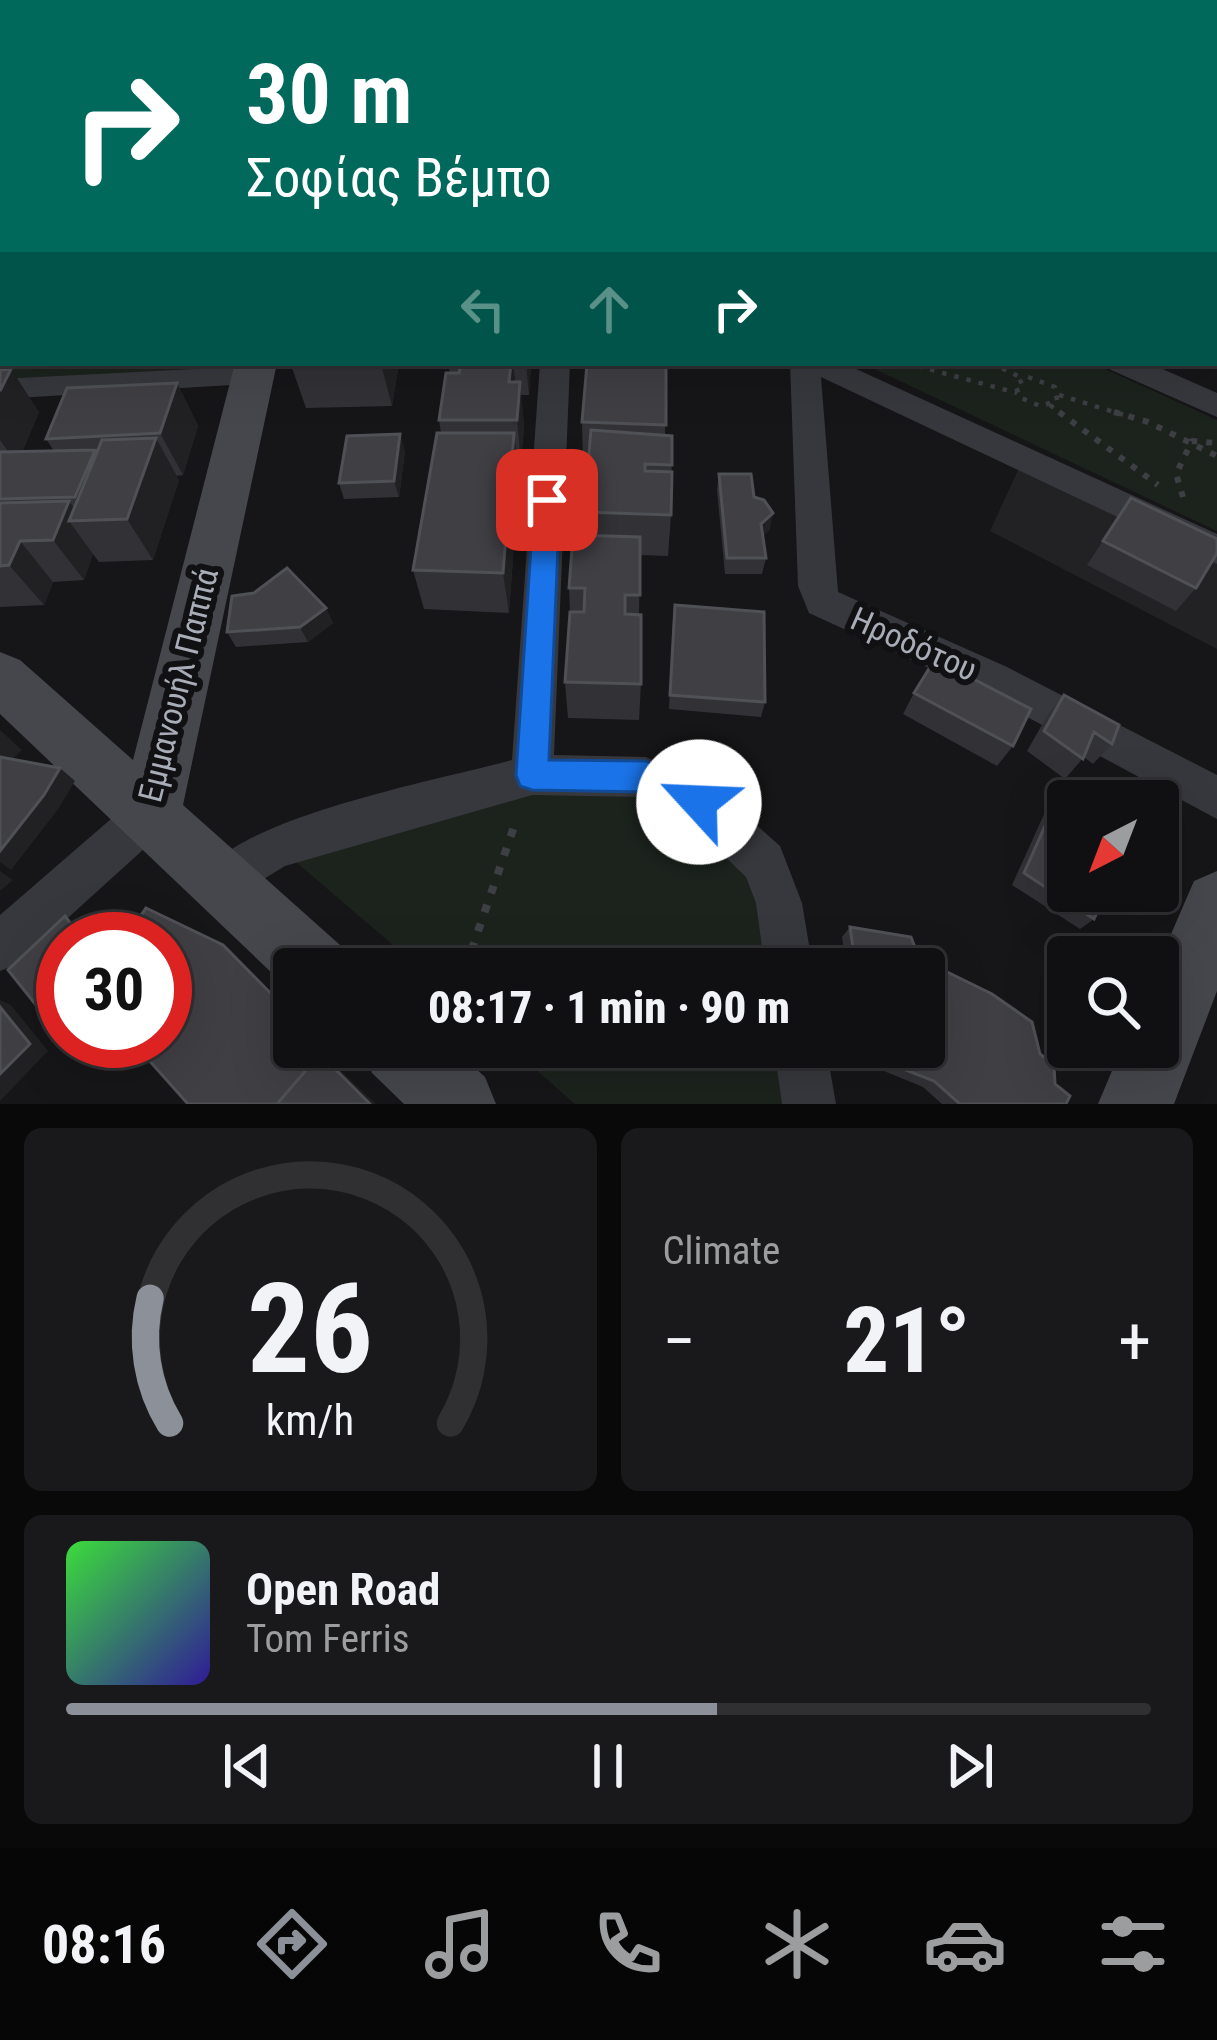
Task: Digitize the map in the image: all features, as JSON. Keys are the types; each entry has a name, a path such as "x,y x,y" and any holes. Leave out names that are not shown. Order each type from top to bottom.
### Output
{"street":[{"path":"532,775 555,366"},
{"name":"Ηροδότου","path":"805,366 817,586 822,602 993,679 1217,798"},
{"path":"824,366 1217,550"},
{"path":"1129,366 1217,406"},
{"path":"0,389 254,369"},
{"name":"Εμμανουήλ Παππά","path":"0,947 150,814 254,369"},
{"path":"0,676 294,948"},
{"path":"223,881 274,847 532,775 646,777 699,802 764,862 779,903 786,948"},
{"path":"1136,1104 1217,904"},
{"path":"420,1068 458,1104"},
{"path":"803,1068 809,1104"}],"path":[{"path":"917,366 1017,394 1033,404 1050,405 1140,473 1195,503"},
{"path":"997,366 1022,378 1043,379 1059,395 1192,441 1217,456"},
{"path":"1017,394 1015,385 1022,378"},
{"path":"1050,405 1059,395"},
{"path":"1184,498 1176,474 1192,441"},
{"path":"1192,441 1217,442"},
{"path":"1158,523 1184,498"},
{"path":"472,948 532,775"}],"shaded area":[{"path":"1,366 242,366 241,369 0,380"},
{"path":"868,366 1099,366 1217,420 1217,531"},
{"path":"1019,468 1217,563 1217,649 990,531"},
{"path":"530,793 647,794 747,845 780,948 396,948 296,862"},
{"path":"534,1068 801,1068 806,1104 575,1104"}],"building":[{"path":"460,366 511,366 509,382 520,382 517,420 439,420 446,373 459,373"},
{"path":"587,366 666,367 666,425 582,422"},
{"path":"11,369 0,391 0,370"},
{"path":"177,383 160,433 46,439 67,388"},
{"path":"591,430 672,436 672,465 645,464 645,471 672,472 671,515 584,512"},
{"path":"437,433 514,433 503,573 413,570"},
{"path":"400,434 394,481 339,483 347,436"},
{"path":"156,438 127,519 69,521 102,440"},
{"path":"95,450 75,497 0,499 0,452"},
{"path":"719,474 751,474 754,497 764,500 773,513 761,524 766,558 727,558"},
{"path":"1131,498 1217,539 1217,553 1196,588 1103,541"},
{"path":"69,501 53,540 20,541 9,565 0,566 0,503"},
{"path":"573,535 640,537 640,595 625,595 625,614 641,615 641,684 565,682 570,612 584,612 585,588 569,588"},
{"path":"287,568 326,608 300,627 227,632 232,596 254,593"},
{"path":"675,605 764,612 765,702 670,695"},
{"path":"935,659 1031,709 1013,746 914,693"},
{"path":"1064,695 1119,725 1112,744 1094,732 1083,759 1044,731"},
{"path":"0,757 60,768 0,851"},
{"path":"1047,822 1047,888 1024,873"},
{"path":"850,927 911,937 915,948 853,948"},
{"path":"192,930 223,945 273,996 273,1068 308,1068 277,1104 188,1104 156,1068 192,1068"},
{"path":"36,943 36,1005 8,970"},
{"path":"945,971 992,994 1032,1022 1040,1054 1047,1060 1047,1068 1054,1068 1055,1084 1070,1096 1066,1104 960,1104 934,1081 901,1068 945,1068"},
{"path":"0,1007 30,1044 0,1074"},
{"path":"308,1068 334,1068 370,1104 277,1104"}],"route":[{"path":"547,500 532,775 646,777 699,802"}]}
